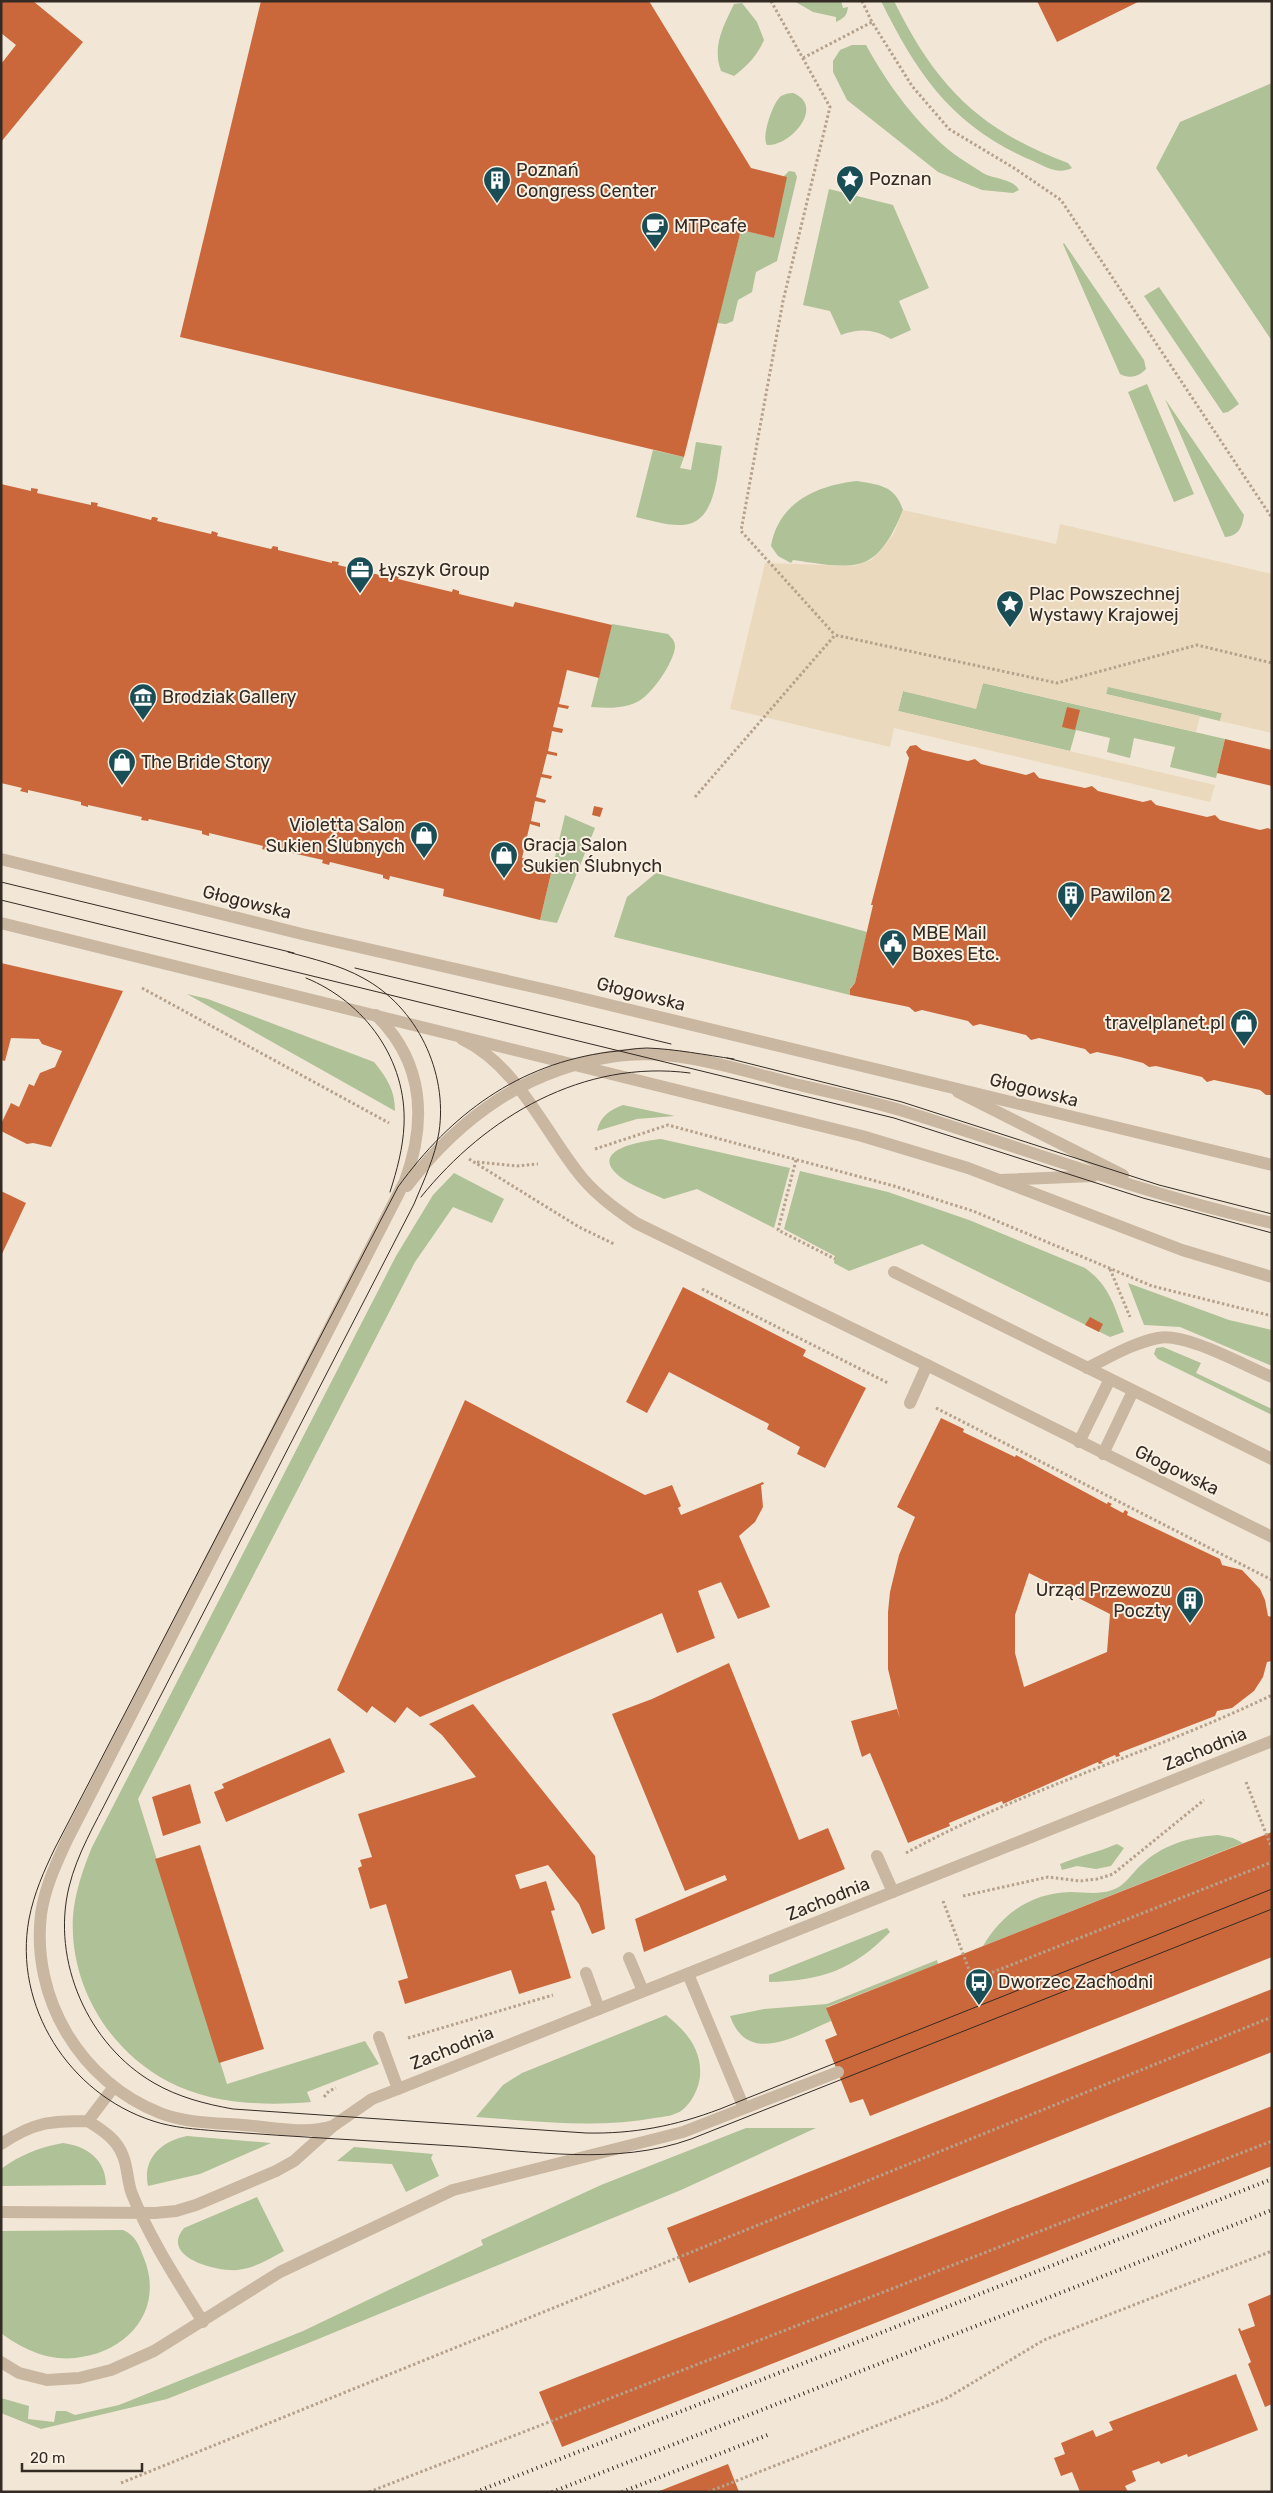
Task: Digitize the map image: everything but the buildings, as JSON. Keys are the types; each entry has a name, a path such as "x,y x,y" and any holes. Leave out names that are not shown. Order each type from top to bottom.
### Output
{"street":[{"name":"Głogowska","path":"1,859 302,934 556,992 1272,1165"},
{"name":"Głogowska","path":"1,923 862,1136 933,1156 1182,1250 1272,1277"},
{"path":"333,2126 323,2130 296,2130 173,2117 139,2104 114,2088 75,2047 51,2001 42,1971 39,1943 41,1913 48,1884 67,1840 395,1202 416,1149 418,1102 407,1061 390,1031 376,1015"},
{"name":"Głogowska","path":"450,1034 472,1044 490,1058 517,1087 567,1156 596,1192 636,1223 928,1365 1272,1537"},
{"path":"395,1202 415,1176 450,1137 488,1106 517,1087 573,1065 631,1055 674,1055 897,1109 1103,1176 1217,1210 1272,1223"},
{"path":"946,1086 1156,1192"},
{"path":"1000,1180 1103,1176"},
{"path":"894,1272 1272,1460"},
{"path":"1087,1368 1139,1344 1159,1338 1177,1337 1272,1377"},
{"path":"912,1399 928,1365"},
{"path":"1079,1442 1110,1379"},
{"path":"1103,1454 1133,1391"},
{"name":"Zachodnia","path":"1,2212 141,2213 169,2212 189,2207 276,2171 294,2161 333,2126 372,2099 1272,1741"},
{"path":"877,1856 893,1892"},
{"path":"629,1958 642,1991"},
{"path":"586,1974 599,2009"},
{"path":"688,1974 744,2108"},
{"path":"378,2037 398,2089"},
{"path":"1,2362 19,2373 47,2380 79,2378 111,2370 154,2351 280,2272 453,2190 683,2132 838,2072"},
{"path":"88,2122 114,2088"},
{"path":"1,2144 20,2132 53,2121 88,2122 110,2135 123,2156 131,2192 161,2256 203,2322"}],"path":[{"path":"771,1 830,107 783,301 741,531 835,636 1057,683 1197,645 1272,663"},
{"path":"862,1 872,22 912,86 949,129 1014,168 1061,200 1272,518"},
{"path":"803,58 872,22"},
{"path":"695,797 835,636"},
{"path":"137,985 394,1126"},
{"path":"475,1162 517,1166 567,1156 668,1125 894,1186 973,1211 1152,1286 1272,1316"},
{"path":"469,1159 579,1226 623,1249"},
{"path":"796,1160 778,1230 835,1260"},
{"path":"1109,1269 1126,1307"},
{"path":"693,1284 912,1399 1272,1580"},
{"path":"1246,1782 1272,1849"},
{"path":"962,1896 1048,1877 1080,1881 1098,1879 1113,1874 1205,1799"},
{"path":"952,1899 942,1901 973,1980 1272,1862"},
{"path":"121,2483 1272,2017"},
{"path":"369,2492 1272,2141"},
{"path":"708,2492 947,2398 1044,2340 1272,2251"}],"green space":[{"path":"794,1 841,1 843,8 848,7 847,13 836,22 836,17 813,12"},
{"path":"881,1 894,1 926,58 963,102 1009,136 1068,163 1072,168 1062,171 1043,166 1005,147 981,132 960,115 924,76 909,53"},
{"path":"742,3 757,22 764,40 752,60 734,76 721,71 718,45 734,4"},
{"path":"852,45 866,45 904,104 940,143 983,173 1008,181 1019,190 1013,193 982,190 938,172 847,100 833,72 833,61 840,50"},
{"path":"1272,83 1272,341 1156,168 1180,122"},
{"path":"793,93 802,99 806,107 801,125 785,140 767,145 767,128 775,105 781,96"},
{"path":"789,171 795,172 797,177 777,261 756,272 752,292 738,300 733,321 726,324 717,323 741,230 774,238 784,176"},
{"path":"829,189 893,205 929,288 899,301 911,330 891,339 872,331 854,331 841,335 830,311 803,305"},
{"path":"1064,243 1144,360 1146,369 1140,374 1130,377 1120,374"},
{"path":"1159,287 1239,404 1228,412 1223,413 1144,296"},
{"path":"1147,384 1194,494 1174,502 1128,392"},
{"path":"1165,399 1244,515 1241,527 1234,535 1225,537"},
{"path":"696,442 722,446 713,495 709,506 702,516 694,522 682,525 665,524 636,517 653,450 684,457 680,468 691,470"},
{"path":"857,481 879,485 891,491 896,495 903,510 883,547 873,557 861,563 848,566 793,560 791,563 778,556 771,546 775,531 782,518 791,508 814,492 842,483"},
{"path":"612,624 668,634 674,643 674,653 661,678 643,699 621,707 591,707"},
{"path":"983,683 1225,739 1216,778 1170,767 1175,747 1134,738 1130,758 1107,752 1110,738 1076,730 1070,751 898,711 903,691 976,708"},
{"path":"1107,686 1222,713 1220,721 1106,694"},
{"path":"565,815 595,828 557,923 540,920"},
{"path":"656,873 867,932 855,983 850,988 850,995 614,937 627,897"},
{"path":"187,994 208,999 374,1062 383,1073 389,1085 394,1097 395,1111"},
{"path":"623,1105 675,1116 637,1119 597,1131 600,1122 606,1115 613,1109"},
{"path":"661,1139 790,1168 774,1228 697,1189 664,1199 628,1182 612,1169 609,1161 612,1154 620,1149 641,1142"},
{"path":"800,1171 888,1192 969,1220 1085,1268 1100,1281 1110,1296 1124,1332 1110,1337 922,1244 849,1271 834,1263 835,1256 784,1229"},
{"path":"454,1173 504,1199 492,1223 453,1207 415,1262 138,1799 227,2084 365,2041 379,2064 307,2092 311,2102 275,2104 238,2102 202,2095 169,2082 147,2069 128,2053 111,2034 97,2013 86,1991 78,1967 74,1942 73,1916 80,1881 92,1847 396,1256 433,1195"},
{"path":"1128,1283 1229,1320 1272,1330 1272,1366 1180,1327 1144,1325"},
{"path":"1163,1347 1201,1363 1196,1373 1272,1409 1272,1415 1158,1359 1154,1354 1156,1348"},
{"path":"1218,1835 1233,1838 1243,1843 983,1946 999,1924 1019,1907 1031,1901 1056,1893 1107,1892 1124,1883 1137,1868 1167,1847 1186,1840"},
{"path":"1117,1844 1124,1848 1111,1866 1096,1869 1077,1866 1062,1870 1060,1864"},
{"path":"887,1928 890,1932 863,1956 835,1971 805,1979 769,1982 769,1975"},
{"path":"937,1960 938,1964 827,2007 831,2021 789,2039 761,2044 749,2040 738,2031 730,2016 764,2009 827,2004"},
{"path":"666,2015 680,2027 691,2041 700,2066 700,2076 696,2092 686,2107 677,2113 633,2121 588,2124 476,2117 503,2085 522,2073"},
{"path":"746,2128 816,2128 681,2190 167,2399 41,2429 1,2413 1,2398 29,2406 28,2419 54,2422 56,2411 66,2411 75,2415 119,2405 303,2331 483,2245 481,2240 601,2185"},
{"path":"187,2136 271,2143 200,2174 148,2186 148,2167 156,2152 170,2142"},
{"path":"63,2143 80,2147 93,2156 103,2168 106,2185 1,2186 1,2169 31,2152"},
{"path":"354,2147 433,2154 431,2158 439,2176 406,2192 392,2164 337,2161"},
{"path":"257,2197 284,2251 262,2263 237,2270 228,2270 194,2261 185,2255 179,2247 178,2238 184,2228"},
{"path":"123,2230 134,2238 140,2248 149,2275 150,2294 146,2310 138,2325 126,2338 94,2354 75,2358 55,2358 27,2349 1,2333 1,2231"}],"shaded area":[{"name":"Plac Powszechnej Wystawy Krajowej","path":"903,510 1056,544 1060,524 1272,574 1272,733 1220,721 1222,713 1108,687 1106,694 1200,716 1196,732 983,683 976,709 903,691 898,711 1215,785 1210,802 894,728 890,747 730,709 765,563 854,566 871,560 894,533"}],"tram line":[{"path":"1,882 294,953"},
{"path":"1,900 894,1118 1143,1198 1272,1233"},
{"path":"288,952 354,973 382,990 399,1006 425,1043 433,1065 439,1087 441,1109 439,1132 432,1159 414,1204 93,1828 72,1875 65,1915 65,1943 71,1972 80,1998 93,2024 110,2047 131,2067 154,2083 182,2096 233,2109 586,2133 621,2132 654,2128 720,2109 1272,1889"},
{"path":"355,968 671,1044"},
{"path":"306,978 347,1002 364,1018 390,1056 398,1078 403,1101 404,1125 399,1159 390,1192"},
{"path":"734,1059 680,1051 642,1048 576,1058 545,1068 516,1081 464,1115 441,1137 398,1187 55,1848 40,1882 29,1919 26,1952 30,1983 39,2014 54,2042 73,2068 96,2090 123,2108 153,2121 169,2125 217,2131 544,2153 604,2154 633,2152 691,2139 1272,1909"},
{"path":"727,1058 902,1102 1159,1185 1272,1214"},
{"path":"421,1197 447,1168 476,1141 507,1118 540,1099 575,1085 612,1075 651,1071 690,1073"}],"railway":[{"path":"476,2492 1272,2179"},
{"path":"552,2492 1272,2210"},
{"path":"622,2492 770,2434"}],"place":[{"name":"Poznan","path":"850,203"},
{"name":"Poznań Congress Center","path":"497,204"},
{"name":"MTPcafe","path":"655,250"},
{"name":"Łyszyk Group","path":"360,594"},
{"name":"Plac Powszechnej Wystawy Krajowej","path":"1010,628"},
{"name":"Brodziak Gallery","path":"143,721"},
{"name":"The Bride Story","path":"122,786"},
{"name":"Violetta Salon Sukien Ślubnych","path":"424,859"},
{"name":"Gracja Salon Sukien Ślubnych","path":"504,879"},
{"name":"Pawilon 2","path":"1071,919"},
{"name":"MBE Mail Boxes Etc.","path":"893,967"},
{"name":"travelplanet.pl","path":"1244,1047"},
{"name":"Urząd Przewozu Poczty","path":"1190,1624"},
{"name":"Dworzec Zachodni","path":"979,2006"}]}
